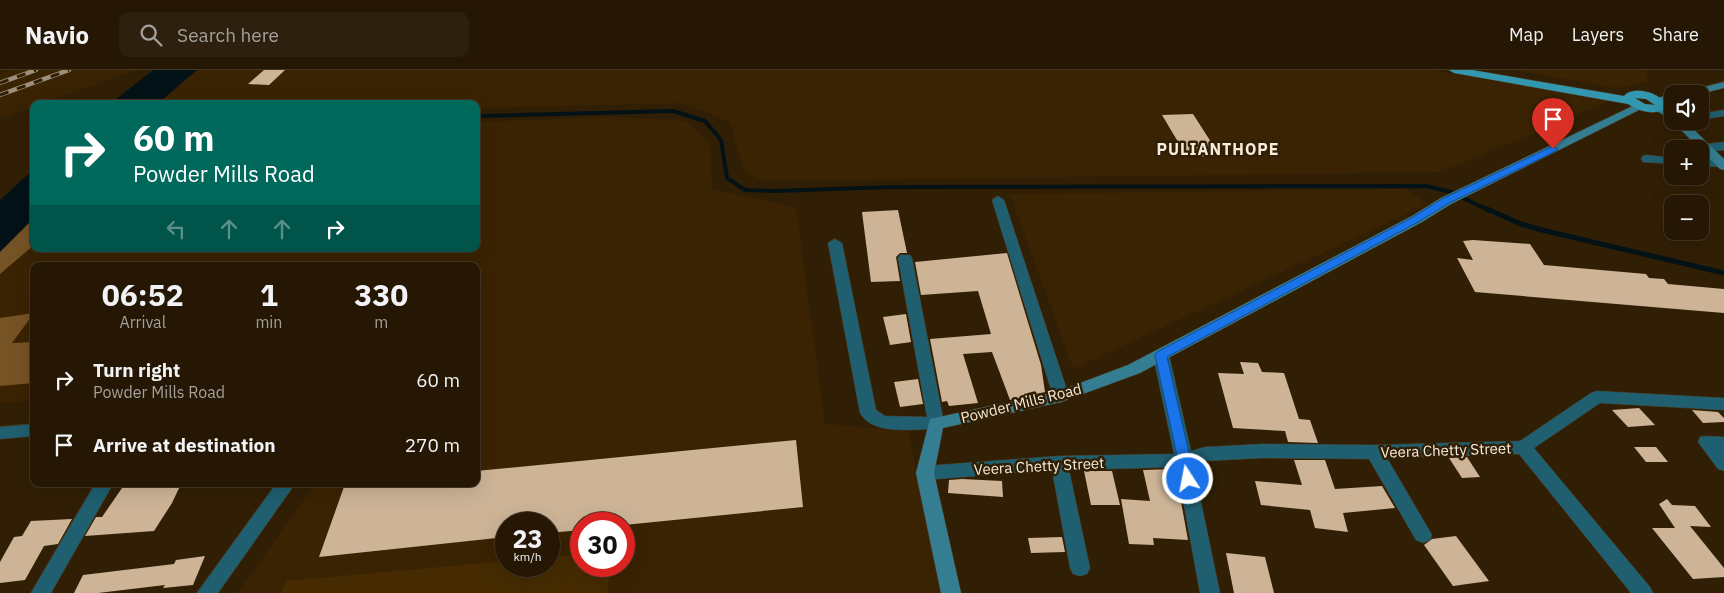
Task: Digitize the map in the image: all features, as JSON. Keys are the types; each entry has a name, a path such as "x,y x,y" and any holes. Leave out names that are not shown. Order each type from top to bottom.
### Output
{"main road":[{"path":"1454,70 1633,101 1644,95 1658,104"},
{"path":"1498,70 1581,84 1633,101"}],"street":[{"path":"1709,89 1724,85"},
{"name":"Powder Mills Road","path":"936,423 1061,396 1134,369 1417,219 1446,201 1633,101"},
{"path":"1664,101 1658,104 1664,110"},
{"path":"1709,116 1724,113"},
{"path":"1688,130 1698,140"},
{"path":"1709,148 1724,146"},
{"path":"1709,150 1723,165"},
{"path":"1647,159 1664,160"},
{"path":"1709,163 1723,165"},
{"path":"998,200 1061,396"},
{"path":"835,243 868,413 882,422 936,423"},
{"path":"905,258 936,423 925,473 950,593"},
{"path":"1161,355 1210,593"},
{"name":"Veera Chetty Street","path":"925,473 1059,463 1184,460 1205,454 1262,451 1374,452 1523,447 1596,397 1724,404"},
{"path":"1,433 30,430"},
{"path":"1724,444 1706,442 1724,464"},
{"path":"1523,447 1643,593"},
{"path":"1374,452 1423,535"},
{"path":"1059,463 1080,568"},
{"path":"41,593 102,487"},
{"path":"207,593 284,487"}],"shaded area":[{"path":"11,70 135,70 53,100 30,100 30,108 0,119 0,74"},
{"path":"153,70 197,70 162,100 115,100"},
{"path":"197,70 1431,70 1612,100 1441,172 764,181 744,172 730,122 683,103 480,108 480,100 162,100"},
{"path":"1512,70 1645,70 1649,82 1616,88"},
{"path":"616,117 685,121 710,142 712,189 796,207 825,424 908,431 944,593 238,593 313,487 480,487 480,262 30,262 30,401 0,403 0,252 30,222 30,252 480,252 480,122"},
{"path":"30,173 30,222 0,252 0,200"},
{"path":"1406,189 1428,204 1073,369 1010,194"},
{"path":"30,220 30,248 0,274 0,251"},
{"path":"30,314 30,318 12,343 30,342 30,383 0,386 0,318"},
{"path":"570,555 570,577 609,577 608,593 281,593 286,581 495,562 495,577 560,577 560,556"}],"building":[{"path":"264,70 285,70 269,85 248,84"},
{"path":"1193,114 1220,156 1187,157 1162,115"},
{"path":"898,210 907,253 900,253 896,257 900,281 871,282 862,212"},
{"path":"1463,241 1530,244 1544,265 1646,274 1649,278 1664,279 1668,284 1724,289 1724,313 1475,292 1457,258 1473,260"},
{"path":"1007,253 1041,365 1045,392 1010,400 992,352 963,354 978,403 949,406 947,401 942,402 930,339 991,334 978,291 921,295 915,262"},
{"path":"906,314 911,342 890,345 883,317"},
{"path":"1240,362 1258,363 1262,372 1284,373 1299,419 1310,420 1318,443 1288,442 1285,431 1233,428 1218,373 1244,374"},
{"path":"918,379 923,404 900,407 894,382"},
{"path":"1639,408 1655,425 1628,427 1612,410"},
{"path":"1692,410 1718,412 1724,418 1724,422 1703,423"},
{"path":"796,440 803,507 635,524 635,512 570,512 570,531 560,532 560,512 495,512 495,538 319,557 344,487 480,487 480,471"},
{"path":"1634,447 1656,447 1668,462 1646,462"},
{"path":"1467,457 1480,477 1462,478 1449,458"},
{"path":"1294,460 1325,460 1335,489 1382,486 1395,508 1343,513 1348,532 1315,528 1310,510 1261,505 1255,481 1302,485"},
{"path":"1175,469 1188,540 1153,538 1154,545 1129,544 1121,499 1150,501 1143,470"},
{"path":"1084,471 1112,471 1120,505 1091,505"},
{"path":"949,480 1002,481 1003,497 948,493"},
{"path":"180,487 154,531 85,536 96,517 102,517 122,488"},
{"path":"1667,499 1672,505 1695,506 1711,527 1690,526 1724,568 1724,577 1693,579 1652,528 1675,528 1659,504"},
{"path":"72,519 58,544 44,546 25,580 0,583 0,562 14,537 22,536 31,521"},
{"path":"1456,536 1489,581 1453,586 1424,545 1432,539"},
{"path":"1062,537 1065,552 1031,553 1028,538"},
{"path":"1226,553 1265,557 1274,593 1234,593"},
{"path":"205,556 193,585 163,588 165,585 98,593 74,593 83,575 174,564 176,560"}],"waterway":[{"path":"480,116 673,111 705,121 721,140 727,178 745,190 774,191 893,187 1426,186 1451,192 1490,211"},
{"path":"1487,209 1521,224 1546,231 1724,273"}],"railway":[{"path":"0,83 36,70"},
{"path":"0,95 69,70"}],"district":[{"name":"PULIANTHOPE","path":"1218,149"}],"route":[{"path":"1188,479 1161,355 1417,219 1446,201 1553,149"}]}
